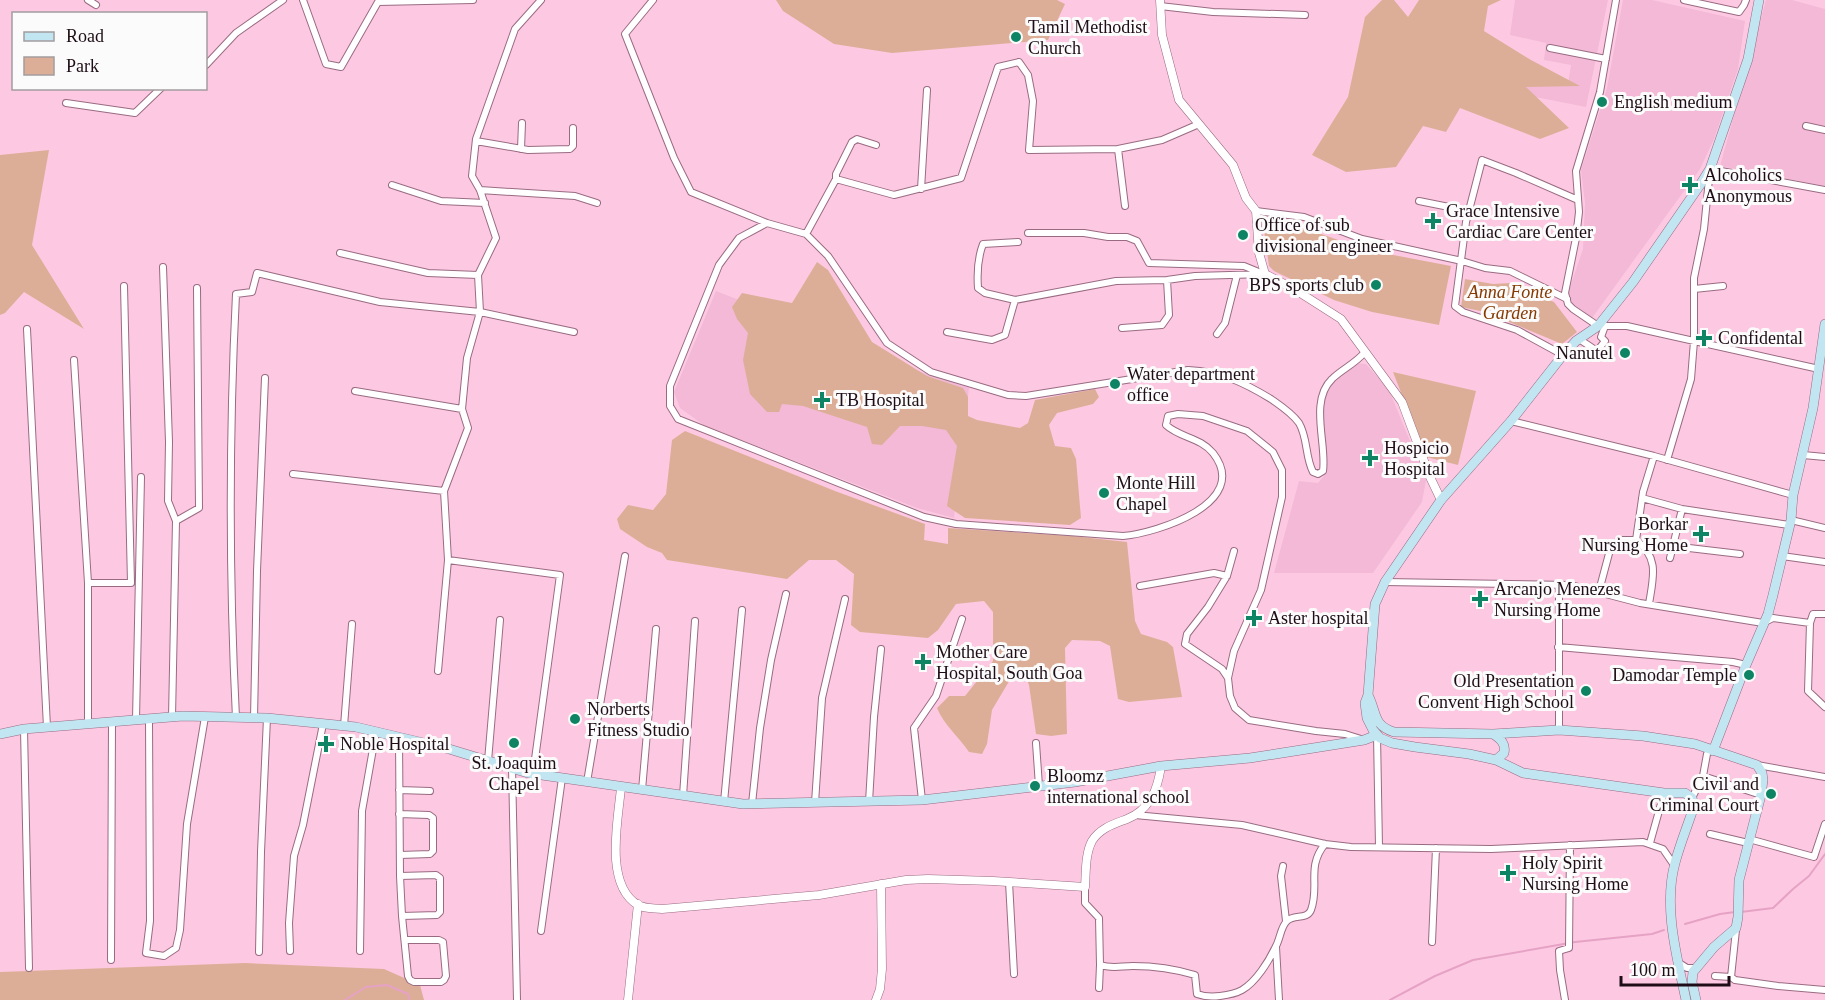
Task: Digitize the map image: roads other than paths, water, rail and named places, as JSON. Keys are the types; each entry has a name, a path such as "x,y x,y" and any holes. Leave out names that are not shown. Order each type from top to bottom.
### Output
{"main road":[{"path":"1686,1000 1672,926 1671,896 1674,865 1694,806 1692,798 1685,793 1664,793 1523,772 1496,760 1469,754 1392,743 1372,730 1367,718 1365,703 1368,695 1375,604 1385,582 1441,500 1511,421 1563,355 1579,339 1601,326 1677,221 1710,169 1748,59 1759,1"},
{"path":"1710,753 1768,614 1790,523 1793,495 1813,408 1825,324"},
{"path":"1368,695 1376,719 1386,729 1394,732 1493,734 1558,730 1643,736 1695,744 1710,753 1756,765 1762,773 1761,795 1739,879 1736,928 1714,947 1693,972 1692,982 1696,1000"},
{"path":"0,734 24,729 172,717 267,718 344,726 376,732 533,774 621,788 752,804 922,800 1075,782 1161,766 1250,758 1364,740 1377,735"},
{"path":"1493,734 1503,741 1505,750 1496,760"}],"street":[{"path":"88,0 96,6"},
{"path":"207,64 236,33 283,0"},
{"path":"303,0 326,64 341,67 378,2 473,0"},
{"path":"438,671 448,560 444,491 468,428 462,410 467,358 480,312 478,275 496,238 480,190 472,176 476,141 515,29 540,0"},
{"path":"653,0 625,34 691,192 767,223 806,234 828,256 887,343 931,372 1008,395 1026,396 1188,370 1215,374 1246,384 1288,412 1299,424 1305,439 1309,466 1313,472 1318,474 1323,471 1324,465 1321,402 1325,390 1331,380 1365,352"},
{"path":"1616,0 1600,92 1576,171 1579,212 1565,293 1568,304 1601,326 1628,326 1819,369"},
{"path":"1684,0 1739,12 1746,0"},
{"path":"1265,274 1259,253 1256,211 1246,198 1233,165 1179,100 1162,35 1160,3 1213,12 1305,15"},
{"path":"1550,48 1606,59"},
{"path":"836,179 894,195 961,178 998,67 1019,62 1028,75 1033,101 1029,150 1118,149 1161,140 1198,124"},
{"path":"66,103 135,113 158,90"},
{"path":"921,189 927,90"},
{"path":"521,149 522,123"},
{"path":"1806,126 1825,130"},
{"path":"476,141 521,149 570,149 573,146 573,128"},
{"path":"806,234 836,179 836,174 852,142 857,139 876,145"},
{"path":"1118,149 1125,206"},
{"path":"1563,355 1517,330 1463,312 1455,306 1469,211 1482,160 1578,200"},
{"path":"1667,460 1691,379 1694,341 1694,278 1704,229 1710,169 1825,189"},
{"path":"393,185 441,201 485,204"},
{"path":"480,190 575,196 597,203"},
{"path":"1419,201 1469,211"},
{"path":"1256,211 1304,217 1362,239 1485,268 1510,271 1567,299"},
{"path":"767,223 740,238 719,265 670,386 670,406 678,419 924,517 956,524 1123,536 1140,534 1188,516 1208,503 1219,490 1222,478 1220,464 1213,453 1193,438 1172,431 1166,425 1168,416 1178,414 1203,416 1246,431 1273,452 1281,471 1282,497 1261,590 1234,651 1228,678 1230,696 1235,708 1249,720 1345,734 1364,740"},
{"path":"1028,233 1084,233 1127,237 1137,242 1149,263 1244,266 1294,289 1341,319 1402,402 1441,500"},
{"path":"1355,254 1362,239"},
{"path":"1018,242 983,244 978,288 985,293 1015,300 1116,281 1265,274"},
{"path":"339,253 428,273 478,275"},
{"path":"163,267 169,442 168,501 176,521 172,717"},
{"path":"236,718 232,639 231,487 236,294 252,292 257,273 380,302 480,312 574,332"},
{"path":"1217,334 1225,323 1237,275"},
{"path":"1122,328 1162,325 1169,315 1167,280"},
{"path":"88,583 131,583 124,286"},
{"path":"1694,288 1723,286"},
{"path":"176,521 199,508 197,288"},
{"path":"947,332 992,340 1005,335 1015,300"},
{"path":"1579,339 1598,351 1605,341 1601,337 1601,326"},
{"path":"27,329 47,727"},
{"path":"74,360 88,583 88,724"},
{"path":"254,718 265,378"},
{"path":"355,391 462,410"},
{"path":"1511,421 1654,456 1793,495"},
{"path":"1803,454 1825,458"},
{"path":"1636,540 1642,498 1654,456"},
{"path":"292,474 444,491"},
{"path":"136,720 141,477"},
{"path":"1642,498 1682,509 1825,528"},
{"path":"1670,558 1682,509"},
{"path":"1599,591 1611,546 1620,540 1636,540 1646,548 1652,560 1654,577 1649,604"},
{"path":"1672,546 1740,554"},
{"path":"1228,678 1222,669 1185,644 1186,634 1208,607 1227,576 1234,551"},
{"path":"587,782 625,556"},
{"path":"1782,556 1825,562"},
{"path":"448,560 560,575 533,774"},
{"path":"1140,586 1214,573 1227,576"},
{"path":"1385,582 1559,584 1599,591 1649,604 1763,623 1773,618 1810,623"},
{"path":"1558,730 1559,584"},
{"path":"752,804 760,728 771,660 786,594"},
{"path":"815,803 822,698 845,599"},
{"path":"724,802 742,610"},
{"path":"1825,614 1813,614 1810,623 1808,692 1825,707"},
{"path":"922,800 914,728 936,696 962,619"},
{"path":"488,761 500,620"},
{"path":"683,796 695,621"},
{"path":"344,726 352,624"},
{"path":"642,790 656,630"},
{"path":"1558,647 1746,665"},
{"path":"869,802 880,649"},
{"path":"149,719 150,921 146,953 164,956 176,948 180,930 187,824 205,717"},
{"path":"259,952 267,718"},
{"path":"111,960 112,722"},
{"path":"290,951 289,923 294,856 303,825 323,724"},
{"path":"24,729 29,968"},
{"path":"360,951 362,810 376,732"},
{"path":"1377,735 1379,847"},
{"path":"399,737 400,876 402,916 405,940 410,980 441,982 444,980 446,976 443,942 405,940"},
{"path":"1036,743 1039,786"},
{"path":"1692,798 1703,776 1710,753"},
{"path":"1756,765 1825,777"},
{"path":"1099,988 1099,918 1085,903 1088,850 1092,841 1108,826 1143,810 1160,778 1161,766"},
{"path":"512,768 517,1000"},
{"path":"1703,776 1761,795"},
{"path":"541,931 562,778"},
{"path":"621,788 616,864 621,885 638,904 646,908 727,905 819,895 881,884 928,879 1085,887"},
{"path":"399,790 430,790"},
{"path":"1650,843 1664,793"},
{"path":"399,814 429,814 433,818 433,851 430,854 400,855"},
{"path":"1135,815 1242,825 1325,844 1379,847 1491,849 1625,842 1650,843 1663,849 1674,865"},
{"path":"1710,834 1814,857 1825,824"},
{"path":"1286,921 1307,915 1311,911 1314,893 1314,863 1318,852 1325,844"},
{"path":"1565,1000 1559,951 1569,948 1570,845"},
{"path":"1432,942 1436,848"},
{"path":"1100,965 1116,968 1154,967 1189,973 1195,975 1197,994 1205,997 1234,994 1244,989 1255,978 1276,947 1286,921 1281,876 1283,866"},
{"path":"400,876 440,878 441,912 437,915 402,916"},
{"path":"1009,882 1014,974"},
{"path":"876,1000 880,989 882,969 881,884"},
{"path":"628,1000 638,904"},
{"path":"1731,977 1736,928"},
{"path":"1276,947 1279,1000"},
{"path":"1679,963 1687,968 1696,968"},
{"path":"1715,976 1778,986 1825,990"}],"waterway":[{"path":"1741,912 1773,908 1809,876 1825,854"},
{"path":"1685,924 1735,912"},
{"path":"1390,1000 1435,976 1473,960 1575,942 1652,934 1664,930"},
{"path":"345,1000 366,987 387,985 408,994 409,1000"}],"place":[{"name":"Tamil Methodist Church","path":"1016,37"},
{"name":"English medium","path":"1602,102"},
{"name":"Alcoholics Anonymous","path":"1690,185"},
{"name":"Grace Intensive Cardiac Care Center","path":"1433,221"},
{"name":"Office of sub divisional engineer","path":"1243,235"},
{"name":"BPS sports club","path":"1376,285"},
{"name":"Confidental","path":"1704,338"},
{"name":"Nanutel","path":"1625,353"},
{"name":"Water department office","path":"1115,384"},
{"name":"TB Hospital","path":"822,400"},
{"name":"Hospicio Hospital","path":"1370,458"},
{"name":"Monte Hill Chapel","path":"1104,493"},
{"name":"Borkar Nursing Home","path":"1701,534"},
{"name":"Arcanjo Menezes Nursing Home","path":"1480,599"},
{"name":"Aster hospital","path":"1254,618"},
{"name":"Mother Care Hospital, South Goa","path":"923,662"},
{"name":"Damodar Temple","path":"1749,675"},
{"name":"Old Presentation Convent High School","path":"1586,691"},
{"name":"Norberts Fitness Studio","path":"575,719"},
{"name":"St. Joaquim Chapel","path":"514,743"},
{"name":"Noble Hospital","path":"326,744"},
{"name":"Bloomz international school","path":"1035,786"},
{"name":"Civil and Criminal Court","path":"1771,794"},
{"name":"Holy Spirit Nursing Home","path":"1508,873"}],"park label":[{"name":"Anna Fonte Garden","path":"1510,302"}]}
